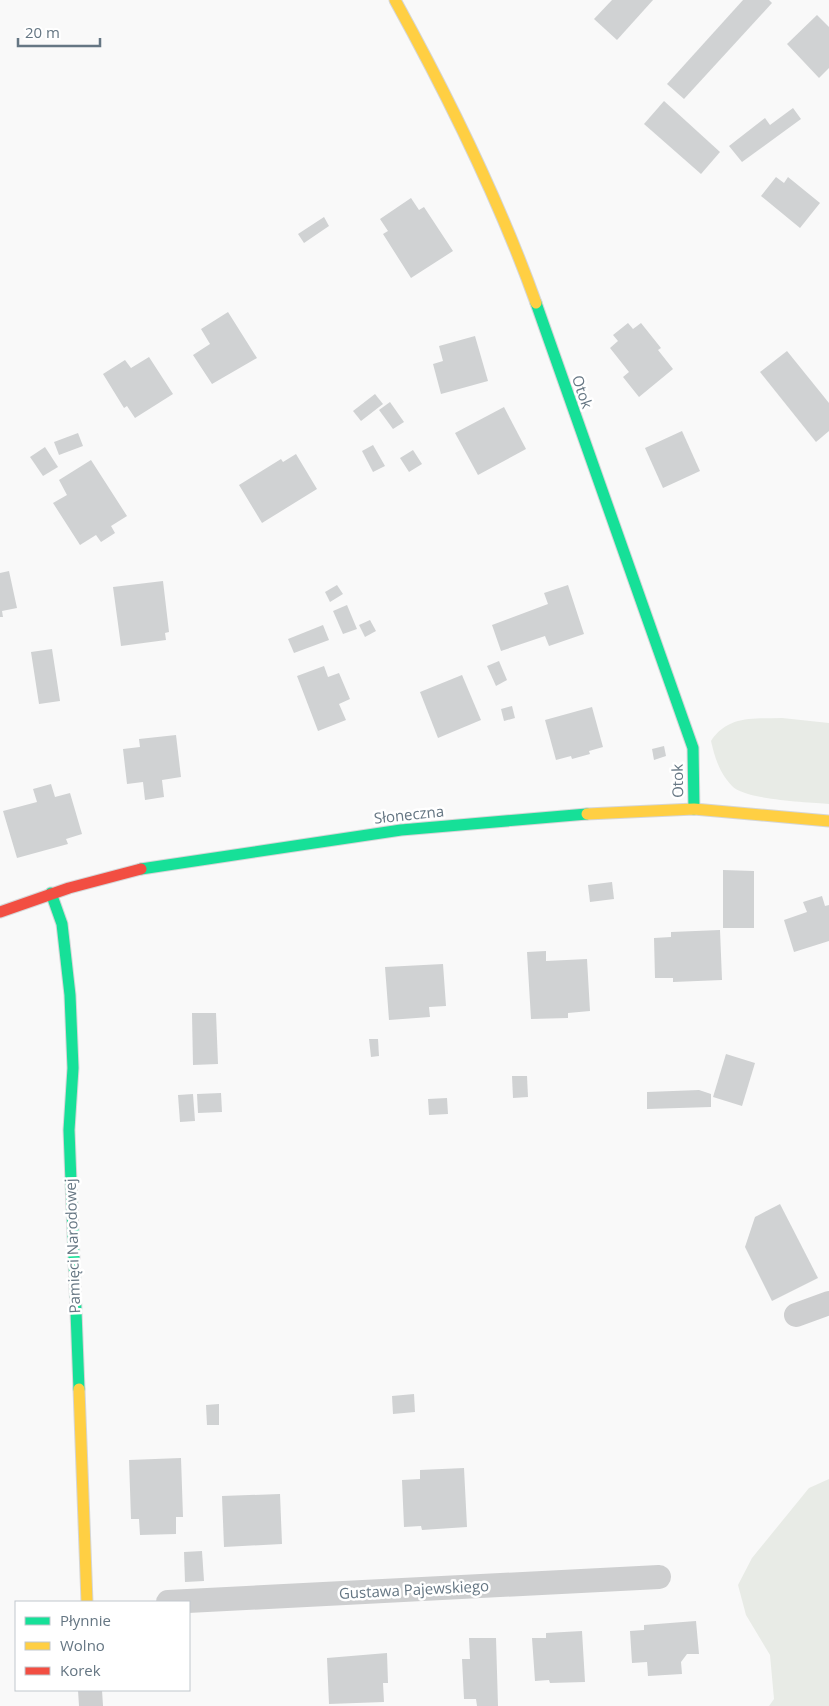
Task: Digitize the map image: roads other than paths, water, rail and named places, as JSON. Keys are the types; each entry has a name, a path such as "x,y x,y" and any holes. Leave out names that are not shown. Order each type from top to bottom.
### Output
{"street":[{"name":"Otok","path":"395,0 440,80 516,248 693,748 694,809"},
{"name":"Słoneczna","path":"0,912 51,892 97,878 401,830 562,815 694,809 829,821"},
{"name":"Pamięci Narodowej","path":"51,892 62,924 70,994 73,1068 69,1130 87,1601"},
{"path":"796,1315 829,1303"},
{"name":"Gustawa Pajewskiego","path":"188,1601 659,1577"},
{"path":"90,1691 91,1706"}]}
